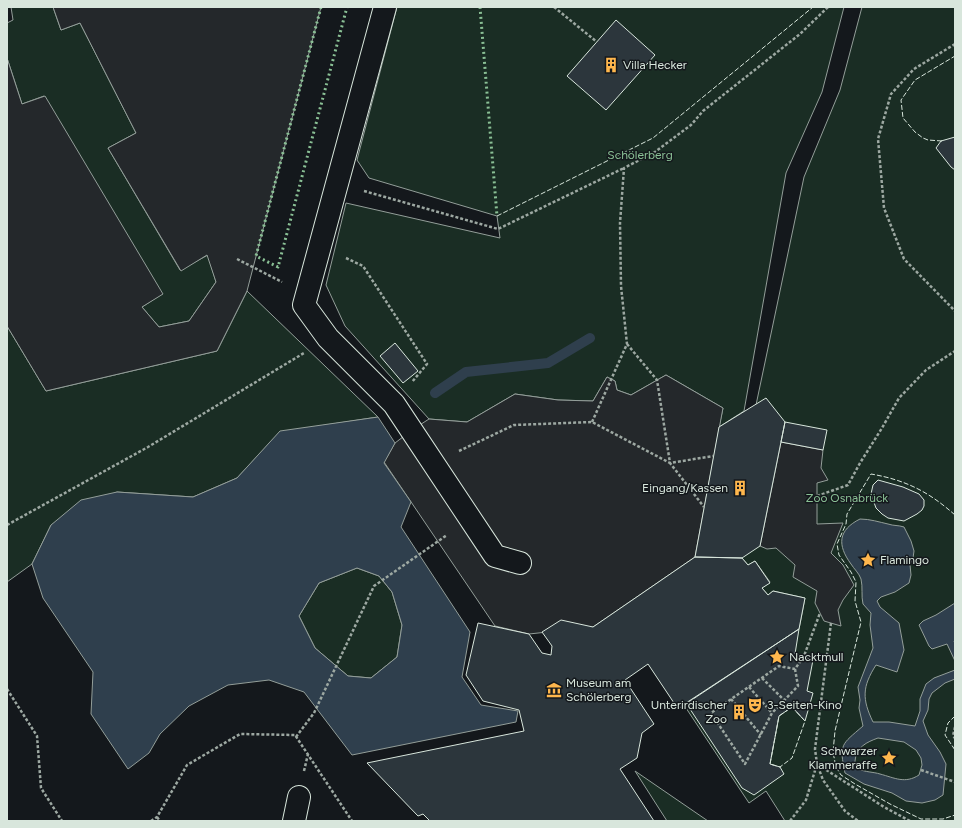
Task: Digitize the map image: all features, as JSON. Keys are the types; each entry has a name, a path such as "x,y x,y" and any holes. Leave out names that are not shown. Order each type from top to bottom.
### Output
{"lane":[{"path":"385,7 304,305 328,338 394,404 495,556 520,562"},
{"path":"294,821 299,797"}],"path":[{"path":"554,7 597,42"},
{"path":"337,183 498,229 655,152 691,125 704,111 800,34 828,7"},
{"path":"955,44 914,69 891,94 878,139 884,208 904,259 955,311"},
{"path":"592,422 627,344 621,286 624,168"},
{"path":"320,245 363,266 428,364 394,404"},
{"path":"237,259 286,284"},
{"path":"7,525 148,447 328,338"},
{"path":"627,344 658,380 670,462"},
{"path":"817,496 848,485 860,462 899,398 926,370 955,352"},
{"path":"435,466 453,454 514,425 592,422 670,462 704,508"},
{"path":"670,462 713,456"},
{"path":"296,737 314,713 374,586 427,549"},
{"path":"795,669 780,666 711,713 745,764 772,713 798,686 795,669 804,656 820,613"},
{"path":"831,623 815,749 817,764 823,780 845,811 858,821"},
{"path":"762,678 784,700"},
{"path":"749,687 772,713"},
{"path":"7,689 37,736 41,788 62,821"},
{"path":"731,699 761,735"},
{"path":"955,727 953,736 955,738"},
{"path":"151,821 157,817 186,765 240,734 295,735 352,821"},
{"path":"790,821 806,800 817,764"},
{"path":"817,764 884,807 910,821"},
{"path":"921,770 955,782"},
{"path":"157,817 160,821"}],"green space":[{"path":"11,7 53,7 61,30 80,23 136,133 108,148 180,270 208,255 216,282 189,321 159,327 142,307 162,294 44,96 22,104 7,58 7,23 13,20"},
{"name":"Schölerberg","path":"397,7 844,7 822,92 786,173 744,411 719,427 723,408 666,375 631,395 617,390 615,381 607,377 593,401 558,400 515,394 467,422 429,419 345,326 326,285 346,203 500,238 497,216 369,178 357,160"},
{"name":"Zoo Osnabrück","path":"862,7 955,7 955,821 785,821 766,791 749,803 684,705 799,629 805,598 773,591 768,595 762,588 770,582 755,561 748,565 742,558 744,462 804,177 840,90"},
{"path":"247,291 378,417 280,432 237,478 193,497 117,492 51,525 32,564 7,582 7,326 46,391 217,351"},
{"path":"357,568 379,576 392,592 402,625 397,657 371,678 348,676 315,648 299,616 319,583"},
{"path":"635,771 708,821 667,821"}],"shaded area":[{"path":"53,7 321,7 247,291 217,351 46,391 7,326 7,58 22,104 45,96 163,294 142,307 159,327 189,321 216,282 207,255 181,271 108,148 136,133 80,23 61,30"},
{"path":"666,375 723,408 695,557 593,627 529,634 495,626 384,462 395,443 429,419 467,422 515,394 558,400 593,401 607,377 615,381 617,390 631,395"},
{"path":"781,442 823,450 821,468 828,480 817,483 817,524 843,523 831,553 843,565 854,585 838,610 841,626 824,621 815,603 817,591 793,577 795,565 776,548 767,549 760,546"}],"water":[{"path":"378,417 395,443 384,463 411,502 401,527 470,632 462,677 481,705 518,711 516,722 352,755 304,692 269,680 228,685 189,706 160,734 149,753 128,769 91,714 93,672 43,598 32,564 51,525 81,500 117,492 193,497 237,478 280,431","holes":["357,568 379,576 392,592 402,625 397,657 371,678 348,676 315,648 299,616 319,583"]},
{"path":"860,519 864,519 904,527 914,551 910,565 911,575 909,583 895,592 881,597 877,601 880,607 899,623 904,650 897,672 876,665 871,673 866,687 865,700 873,722 889,722 915,726 920,711 920,699 926,684 934,678 955,670 955,679 945,683 932,693 929,699 928,710 923,721 928,735 940,752 946,764 943,795 935,800 922,803 906,801 892,793 864,784 845,773 842,750 850,737 863,726 859,708 860,700 858,687 873,648 870,625 871,613 863,604 861,579 846,557 842,544 844,533 853,523","holes":["878,738 904,742 916,750 921,758 922,765 919,775 914,778 904,780 861,770 856,764 855,761 857,752 870,741"]},
{"path":"955,603 955,661 947,644 932,649 929,646 919,625 923,621"}],"building":[{"name":"Villa Hecker","path":"616,20 655,55 606,110 567,76"},
{"path":"955,137 955,170 936,148 941,141"},
{"path":"395,343 418,371 403,383 380,356"},
{"name":"Eingang/Kassen","path":"766,398 785,422 760,546 742,558 695,557 719,427"},
{"path":"785,422 827,430 823,450 781,442"},
{"path":"878,480 903,487 919,494 924,500 922,510 904,521 888,518 882,514 876,508 871,494 873,485"},
{"name":"Museum am Schölerberg","path":"695,557 742,558 748,565 755,561 770,583 762,588 768,595 773,591 805,598 799,629 678,709 648,664 625,680 654,724 642,733 637,758 620,769 654,821 428,821 429,820 423,814 418,816 367,763 524,731 519,710 483,701 466,675 478,623 529,634 542,653 551,655 552,646 542,632 561,620 593,627"},
{"name":"Unterirdischer Zoo","path":"799,629 795,654 813,660 807,691 813,693 805,721 792,707 779,716 770,764 780,767 784,774 754,795 742,788 686,703"}],"waterway":[{"path":"435,393 466,372 548,363 590,338"}],"hedge":[{"path":"321,7 256,256 278,267 347,7"},
{"path":"480,7 497,216"}],"fence":[{"path":"497,216 653,138 813,7"},
{"path":"942,141 928,140 915,132 903,118 901,100 915,80 955,56"},
{"path":"955,515 936,500 916,488 895,480 871,474 847,514 846,524 837,544 839,555 856,582 855,601 861,622 835,731 833,752 836,767 841,775 890,804 921,819 943,819 955,815"},
{"path":"792,707 805,721 792,758 780,767 770,764 779,716 792,707"},
{"path":"955,716 948,723 945,735 955,750"}],"place":[{"name":"Villa Hecker","path":"611,65"},
{"name":"Eingang/Kassen","path":"740,488"},
{"name":"Flamingo","path":"868,560"},
{"name":"Nacktmull","path":"777,657"},
{"name":"Museum am Schölerberg","path":"554,690"},
{"name":"3-Seiten-Kino","path":"755,705"},
{"name":"Unterirdischer Zoo","path":"739,712"},
{"name":"Schwarzer Klammeraffe","path":"889,758"}]}
